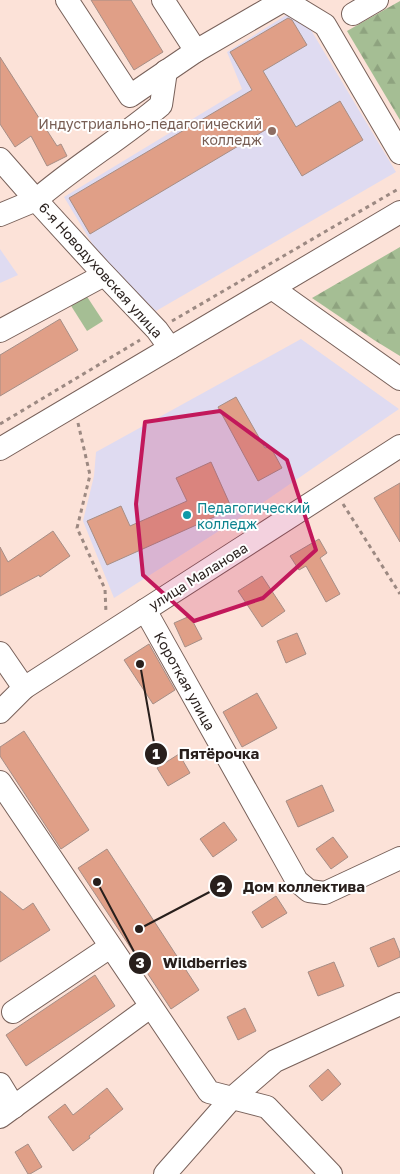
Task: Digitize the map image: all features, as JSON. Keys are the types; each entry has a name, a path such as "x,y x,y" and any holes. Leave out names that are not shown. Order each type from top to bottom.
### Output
{"street":[{"path":"67,0 130,96 196,51 284,0 325,25 400,153"},
{"path":"163,0 196,51"},
{"path":"353,14 378,0"},
{"name":"6-я Новодуховская улица","path":"166,71 161,105 134,128 36,200 157,330 170,348"},
{"path":"0,159 36,200 0,215"},
{"path":"0,449 400,212"},
{"path":"0,331 104,275"},
{"path":"272,288 400,379"},
{"name":"улица Маланова","path":"0,712 24,688 400,446"},
{"name":"Короткая улица","path":"145,610 297,881 309,891 325,893 400,858"},
{"path":"0,653 24,688"},
{"path":"0,782 209,1092 231,1099 267,1106 332,1174"},
{"path":"13,1012 110,947"},
{"path":"165,1174 231,1099 275,1061 400,1004"},
{"path":"0,1084 7,1112 150,1007"}],"path":[{"path":"0,424 400,188"},
{"path":"67,384 74,405 90,475 78,528 105,589 107,634"},
{"path":"334,490 400,594"}],"highlighted area":[{"path":"220,411 287,460 316,550 263,598 194,621 143,575 136,504 145,422"}],"shaded area":[{"name":"Индустриально-педагогический колледж","path":"288,14 311,30 396,172 156,311 102,260 64,197 242,89 227,52"},
{"path":"0,249 18,275 0,283"},
{"path":"301,339 399,409 258,506 114,598 83,521 94,476 96,452"}],"green space":[{"path":"400,1 400,120 347,31"},
{"path":"400,247 400,356 312,298"},
{"path":"84,292 103,321 87,331 68,301"}],"building":[{"path":"91,0 131,0 163,52 134,70"},
{"path":"288,18 292,20 307,45 263,71 296,127 340,101 363,140 302,176 272,126 90,234 69,198 252,90 230,52"},
{"path":"0,57 57,146 61,144 67,156 47,166 31,136 15,147 0,124"},
{"path":"60,319 78,350 0,396 0,355"},
{"path":"236,397 265,448 270,446 282,468 258,481 218,407"},
{"name":"Педагогический колледж","path":"211,462 232,509 107,565 87,521 121,506 130,526 187,501 176,478"},
{"path":"400,483 400,542 374,498"},
{"path":"53,531 70,556 40,577 39,575 0,596 0,547 8,562"},
{"path":"319,539 327,553 320,558 340,594 326,602 306,566 299,570 290,556"},
{"path":"262,576 285,611 262,627 238,591"},
{"path":"190,616 202,639 185,647 174,623"},
{"path":"297,633 306,654 286,663 277,641"},
{"path":"149,644 175,690 153,704 124,660"},
{"path":"257,693 277,728 242,747 223,712"},
{"path":"24,731 89,830 61,849 0,756 0,747"},
{"path":"179,754 190,773 168,786 157,768"},
{"path":"322,785 334,811 298,827 286,801"},
{"path":"224,822 237,840 213,857 200,839"},
{"path":"333,837 348,857 331,869 316,849"},
{"path":"107,849 199,990 171,1009 78,868"},
{"path":"0,891 23,910 33,903 50,930 0,962"},
{"path":"276,896 287,913 262,928 252,912"},
{"path":"394,938 400,957 378,967 370,948"},
{"path":"334,962 344,986 318,996 308,972"},
{"path":"95,975 115,1006 26,1066 6,1035"},
{"path":"245,1008 256,1031 238,1040 227,1017"},
{"path":"328,1069 341,1084 322,1101 309,1086"},
{"path":"107,1088 123,1109 73,1151 48,1117 65,1104 73,1115"},
{"path":"28,1144 42,1167 30,1174 28,1174 15,1152"}],"place":[{"name":"Индустриально-педагогический колледж","path":"272,131"},
{"name":"Педагогический колледж","path":"187,515"},
{"name":"Пятёрочка","path":"140,664"},
{"name":"Wildberries","path":"97,882"},
{"name":"Дом коллектива","path":"139,929"}]}
